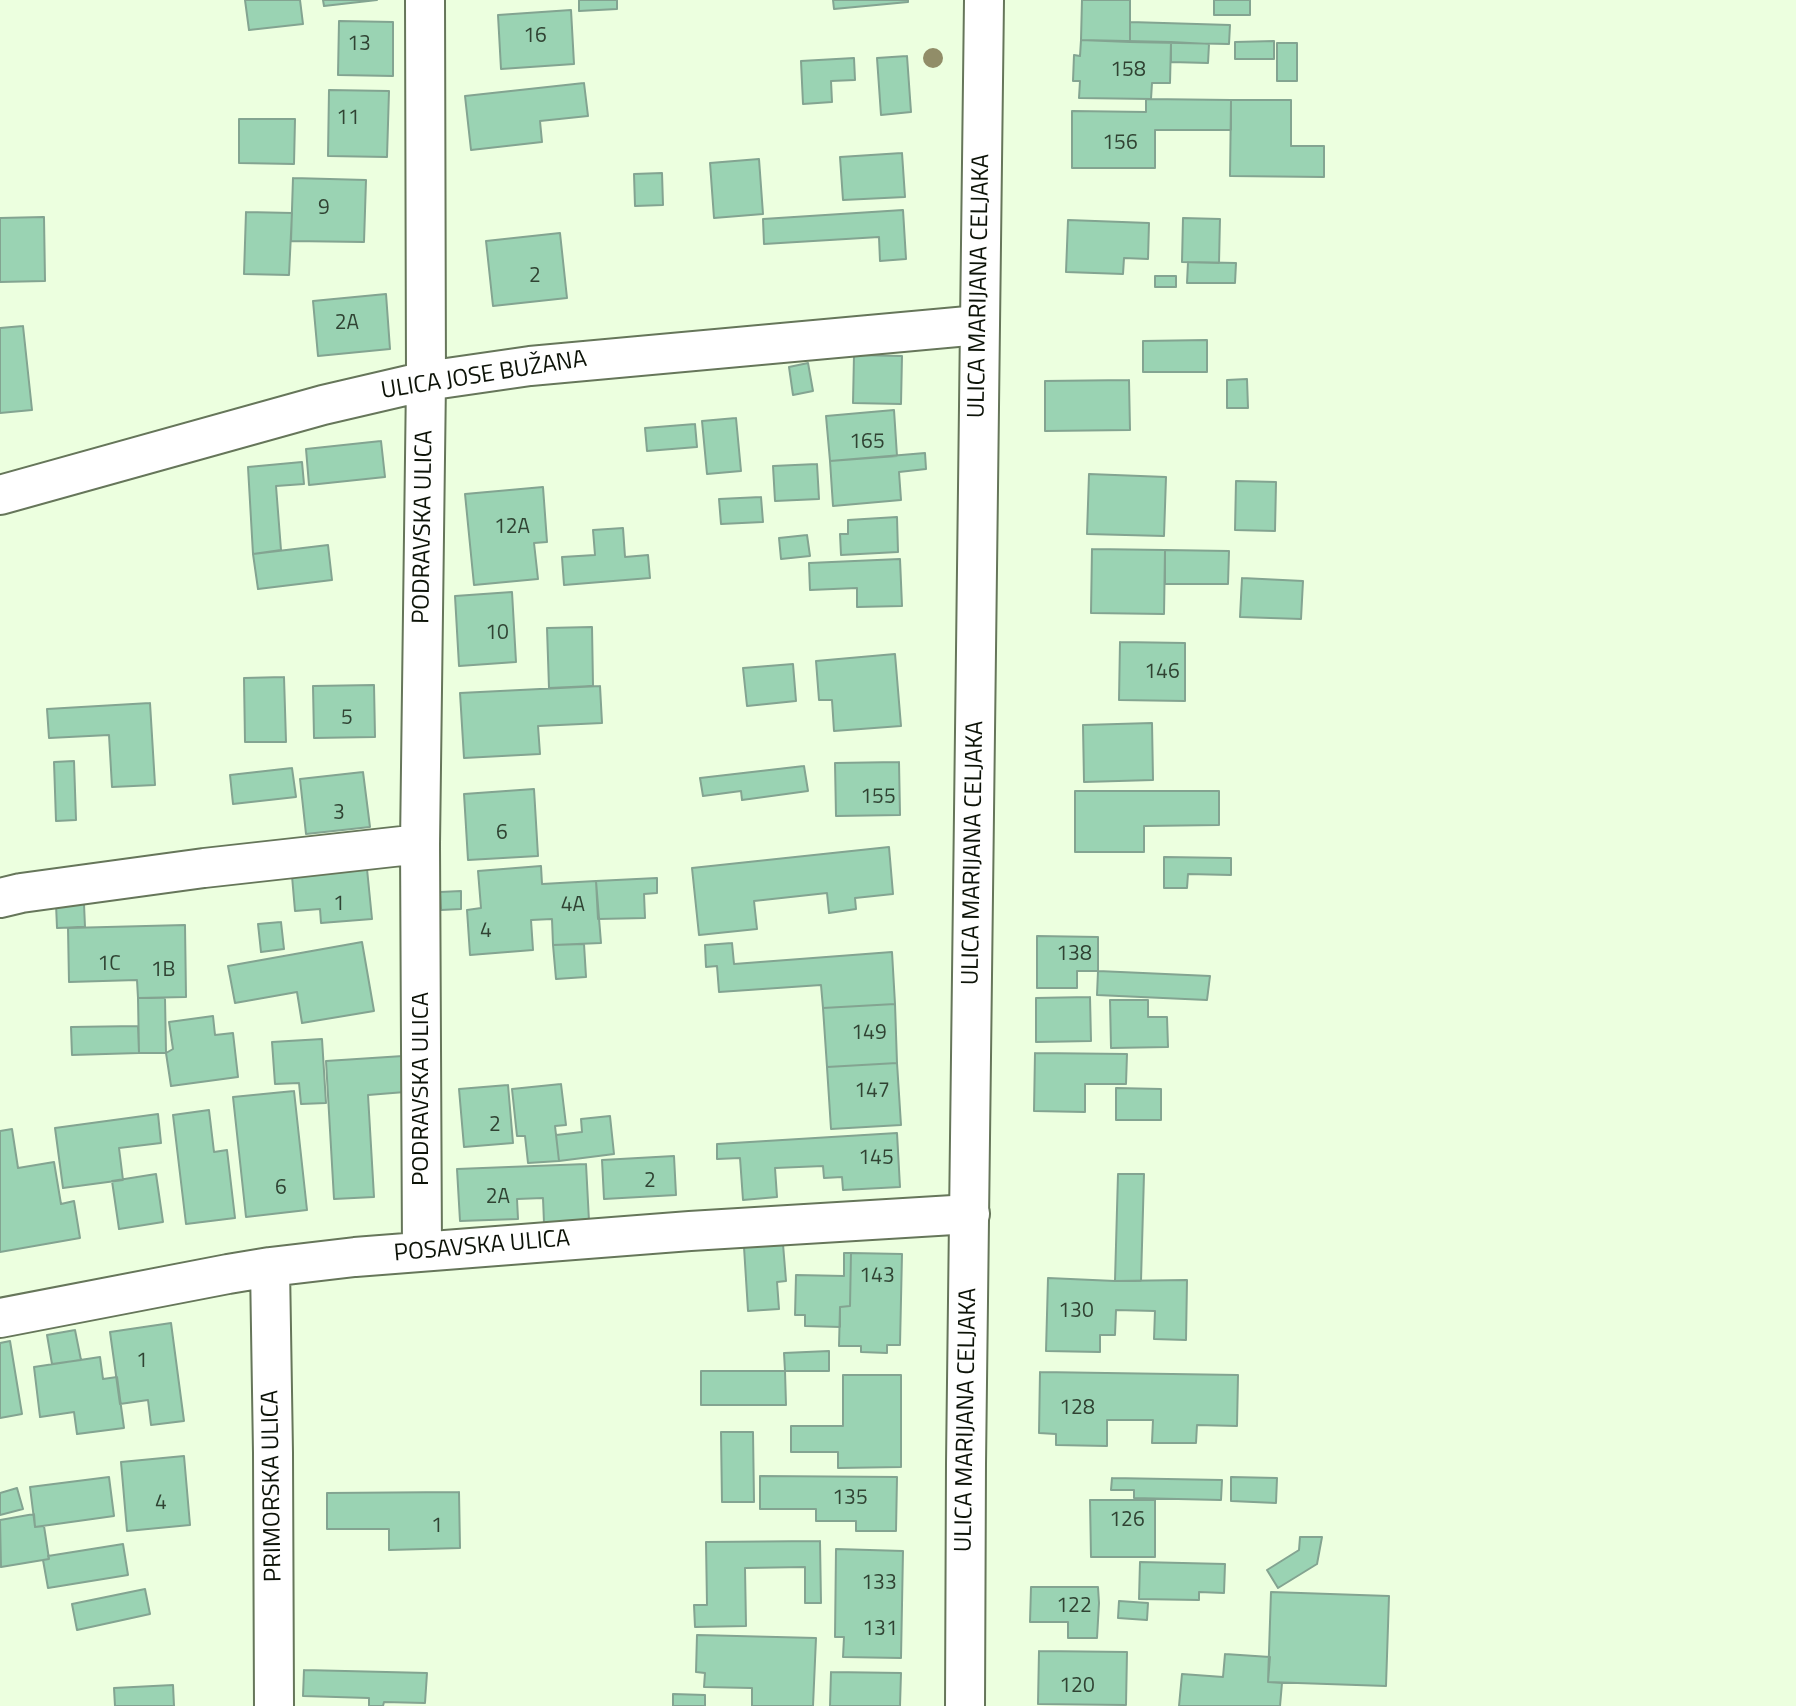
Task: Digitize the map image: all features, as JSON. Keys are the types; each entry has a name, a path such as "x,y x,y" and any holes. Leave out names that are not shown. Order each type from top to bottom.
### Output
{"street":[{"name":"PODRAVSKA ULICA","path":"422,1251 420,844 426,381 425,0"},
{"name":"ULICA MARIJANA CELJAKA","path":"965,1706 984,0"},
{"name":"ULICA JOSE BUŽANA","path":"0,495 323,405 426,381 530,366 979,325"},
{"path":"0,898 204,868 420,844"},
{"name":"POSAVSKA ULICA","path":"0,1318 270,1267 422,1251 970,1214"},
{"name":"PRIMORSKA ULICA","path":"270,1267 274,1706"}],"building":[{"path":"245,0 300,0 303,24 249,30"},
{"path":"323,0 377,0 324,6"},
{"path":"579,0 617,0 617,9 579,11"},
{"path":"833,0 908,0 908,2 834,9"},
{"path":"1082,0 1130,0 1130,42 1081,40"},
{"path":"1214,0 1250,0 1250,15 1214,15"},
{"path":"571,10 574,64 501,69 498,15"},
{"path":"339,21 393,22 393,76 338,75"},
{"path":"1130,22 1230,25 1229,44 1130,42"},
{"path":"1081,40 1171,42 1170,83 1152,83 1151,99 1079,98 1080,81 1073,81 1074,55 1080,56"},
{"path":"1274,41 1274,59 1235,59 1235,42"},
{"path":"1171,42 1209,44 1208,63 1171,62"},
{"path":"1277,43 1297,43 1297,81 1277,81"},
{"path":"907,56 911,112 881,115 877,58"},
{"path":"854,58 855,80 831,81 832,102 803,104 801,61"},
{"path":"584,83 588,116 540,121 542,142 471,150 465,96"},
{"path":"329,90 389,91 387,157 328,156"},
{"path":"1146,99 1231,100 1231,130 1155,130 1155,168 1072,168 1072,111 1146,112"},
{"path":"1231,100 1291,100 1291,146 1324,146 1324,177 1230,176"},
{"path":"239,119 295,119 294,164 239,163"},
{"path":"902,153 905,197 843,200 840,157"},
{"path":"759,159 763,214 714,218 710,163"},
{"path":"662,173 663,205 635,206 634,174"},
{"path":"293,178 366,180 364,242 291,241"},
{"path":"903,210 906,259 880,261 879,237 764,244 763,219"},
{"path":"246,212 292,213 289,275 244,274"},
{"path":"44,217 45,281 0,282 0,218"},
{"path":"1183,218 1220,219 1219,263 1182,262"},
{"path":"1068,220 1149,223 1148,259 1124,258 1123,274 1066,272"},
{"path":"560,233 567,298 493,306 486,241"},
{"path":"1188,262 1236,263 1235,283 1187,283"},
{"path":"1155,276 1176,276 1176,287 1155,287"},
{"path":"386,294 390,349 318,356 313,301"},
{"path":"23,326 32,410 0,413 0,328"},
{"path":"1207,340 1207,372 1143,372 1143,341"},
{"path":"854,355 902,356 901,404 853,403"},
{"path":"808,363 813,391 793,395 789,367"},
{"path":"1247,379 1248,408 1227,408 1227,380"},
{"path":"1129,380 1130,430 1045,431 1045,381"},
{"path":"894,410 897,456 830,461 826,416"},
{"path":"736,418 741,471 707,474 702,421"},
{"path":"695,424 697,447 647,451 645,428"},
{"path":"381,441 385,477 309,485 306,449"},
{"path":"925,453 926,469 899,472 901,500 833,506 830,461"},
{"path":"302,462 304,484 276,486 281,550 253,554 248,467"},
{"path":"817,464 819,499 775,501 773,466"},
{"path":"1089,474 1166,477 1164,536 1087,534"},
{"path":"1236,481 1276,482 1275,531 1235,530"},
{"path":"543,487 547,542 534,543 538,579 474,585 465,494"},
{"path":"761,497 763,522 721,524 719,499"},
{"path":"897,517 898,552 841,555 840,534 848,534 848,520"},
{"path":"623,528 625,557 648,555 650,578 564,585 562,557 595,555 593,530"},
{"path":"807,535 810,556 781,559 779,538"},
{"path":"328,545 332,580 258,589 253,554"},
{"path":"1092,549 1165,550 1164,614 1091,613"},
{"path":"1165,550 1229,551 1228,584 1165,584"},
{"path":"900,559 902,606 857,607 857,588 810,590 809,563"},
{"path":"1242,578 1303,581 1301,619 1240,617"},
{"path":"512,592 516,662 459,666 455,596"},
{"path":"592,627 593,686 549,688 547,628"},
{"path":"1120,642 1185,643 1185,701 1119,700"},
{"path":"895,654 901,726 834,731 832,700 819,700 816,661"},
{"path":"793,664 796,701 747,706 743,668"},
{"path":"284,677 286,742 245,742 244,678"},
{"path":"374,685 375,737 314,738 313,686"},
{"path":"600,686 602,723 538,726 540,754 464,758 460,693"},
{"path":"150,703 155,785 112,787 109,735 49,738 47,709"},
{"path":"1152,723 1153,780 1084,782 1083,725"},
{"path":"74,761 76,820 56,821 54,762"},
{"path":"899,762 900,815 836,816 835,763"},
{"path":"804,766 808,791 742,800 741,791 703,796 700,778"},
{"path":"292,768 296,797 233,804 230,775"},
{"path":"363,772 370,827 306,834 300,779"},
{"path":"534,789 538,856 468,860 464,794"},
{"path":"1075,791 1219,791 1219,825 1144,826 1144,852 1075,852"},
{"path":"889,847 893,894 855,898 856,909 829,913 827,893 754,901 757,929 699,935 692,868"},
{"path":"1164,857 1231,858 1231,875 1188,874 1187,888 1164,888"},
{"path":"541,866 542,884 596,881 601,943 553,945 552,919 531,920 533,950 470,955 467,910 481,908 478,871"},
{"path":"367,869 372,919 321,923 320,909 295,911 292,876"},
{"path":"657,878 657,893 644,894 645,918 598,919 596,881"},
{"path":"461,891 461,909 441,910 440,892"},
{"path":"56,904 84,904 85,927 57,928"},
{"path":"281,922 284,949 261,952 258,924"},
{"path":"185,925 186,997 138,998 137,980 69,982 68,928"},
{"path":"1037,936 1098,937 1098,971 1077,971 1077,988 1037,988"},
{"path":"362,942 374,1011 302,1023 297,992 235,1003 228,966"},
{"path":"732,943 734,964 892,952 895,1004 823,1008 821,985 719,992 717,966 706,967 705,945"},
{"path":"584,944 586,977 556,979 553,945"},
{"path":"1098,971 1210,976 1207,1000 1097,995"},
{"path":"1090,997 1091,1041 1036,1042 1036,998"},
{"path":"138,998 165,998 166,1053 139,1053"},
{"path":"1110,1000 1148,1000 1148,1017 1167,1017 1168,1047 1111,1048"},
{"path":"895,1004 897,1063 827,1067 823,1008"},
{"path":"213,1016 215,1035 233,1033 238,1077 171,1086 166,1053 173,1049 169,1022"},
{"path":"138,1026 139,1053 72,1055 71,1027"},
{"path":"322,1039 326,1103 301,1104 299,1083 275,1084 272,1042"},
{"path":"1035,1053 1127,1054 1126,1084 1085,1084 1085,1112 1034,1111"},
{"path":"403,1056 405,1092 368,1095 374,1197 334,1199 326,1061"},
{"path":"897,1063 901,1125 831,1129 827,1067"},
{"path":"561,1084 566,1125 555,1126 559,1161 528,1163 525,1136 517,1136 512,1089"},
{"path":"508,1085 513,1143 464,1147 459,1089"},
{"path":"1116,1088 1161,1089 1161,1120 1116,1120"},
{"path":"294,1091 307,1210 246,1217 233,1097"},
{"path":"209,1110 214,1152 227,1150 235,1218 186,1224 173,1115"},
{"path":"158,1114 161,1143 119,1148 123,1180 63,1188 55,1128"},
{"path":"610,1116 614,1154 559,1161 556,1135 582,1132 581,1119"},
{"path":"12,1129 18,1168 54,1162 61,1204 74,1201 80,1238 0,1252 0,1131"},
{"path":"897,1133 900,1187 843,1190 842,1177 824,1178 823,1166 775,1168 777,1197 743,1200 740,1158 717,1159 717,1144"},
{"path":"674,1156 676,1195 604,1199 602,1160"},
{"path":"586,1164 589,1221 544,1223 543,1198 517,1199 518,1219 460,1221 457,1169"},
{"path":"156,1174 163,1222 119,1229 112,1181"},
{"path":"1118,1174 1144,1174 1141,1281 1115,1281"},
{"path":"783,1244 786,1281 777,1282 779,1309 748,1311 744,1247"},
{"path":"844,1253 851,1253 850,1306 840,1307 840,1327 805,1326 805,1315 795,1315 796,1275 844,1276"},
{"path":"851,1253 902,1254 900,1345 887,1345 887,1353 861,1352 861,1346 839,1346 840,1307 850,1306"},
{"path":"1048,1278 1187,1280 1186,1340 1154,1339 1155,1311 1116,1310 1115,1335 1100,1335 1100,1352 1046,1351"},
{"path":"171,1323 184,1421 151,1425 148,1400 120,1404 110,1332"},
{"path":"75,1330 81,1360 52,1364 47,1335"},
{"path":"10,1341 22,1414 0,1418 0,1343"},
{"path":"829,1351 829,1371 785,1371 784,1353"},
{"path":"100,1357 103,1379 117,1377 124,1428 77,1434 74,1412 40,1417 34,1367"},
{"path":"701,1371 785,1371 786,1405 701,1405"},
{"path":"1040,1372 1238,1375 1237,1426 1197,1425 1196,1443 1152,1443 1153,1420 1107,1420 1107,1446 1056,1445 1056,1434 1039,1433"},
{"path":"843,1375 901,1375 901,1467 838,1468 838,1452 791,1452 791,1426 843,1426"},
{"path":"721,1432 753,1432 754,1502 722,1502"},
{"path":"184,1456 190,1525 127,1531 121,1462"},
{"path":"760,1476 897,1477 896,1531 856,1531 856,1521 816,1521 816,1509 760,1509"},
{"path":"109,1477 114,1516 35,1527 30,1487"},
{"path":"1231,1477 1277,1478 1276,1503 1231,1501"},
{"path":"1112,1478 1222,1480 1221,1500 1134,1498 1134,1490 1111,1490"},
{"path":"17,1488 23,1509 0,1515 0,1493"},
{"path":"459,1492 460,1548 389,1550 389,1529 327,1529 327,1493"},
{"path":"1090,1500 1155,1500 1155,1557 1091,1557"},
{"path":"34,1514 35,1527 44,1526 49,1559 1,1567 0,1520"},
{"path":"1300,1537 1322,1537 1317,1564 1278,1588 1267,1570 1299,1550"},
{"path":"820,1541 821,1603 805,1603 805,1567 745,1568 746,1626 695,1627 694,1605 707,1605 706,1542"},
{"path":"123,1544 128,1575 48,1588 43,1560 49,1559 48,1556"},
{"path":"836,1549 903,1551 901,1658 843,1657 844,1637 835,1637"},
{"path":"1140,1562 1225,1564 1224,1593 1199,1592 1199,1600 1139,1599"},
{"path":"1031,1587 1098,1587 1097,1638 1068,1638 1068,1622 1030,1622"},
{"path":"145,1589 150,1614 77,1630 72,1604"},
{"path":"1271,1592 1389,1596 1386,1686 1268,1682"},
{"path":"1119,1601 1148,1603 1147,1620 1118,1618"},
{"path":"697,1635 816,1638 813,1706 752,1706 752,1688 704,1687 705,1673 696,1672"},
{"path":"1039,1651 1127,1652 1126,1705 1038,1704"},
{"path":"1225,1654 1270,1657 1268,1682 1282,1683 1280,1706 1179,1706 1182,1674 1223,1677"},
{"path":"304,1670 427,1673 425,1703 384,1702 383,1706 369,1706 369,1698 303,1696"},
{"path":"831,1672 901,1673 900,1706 830,1706"},
{"path":"173,1685 174,1706 115,1706 114,1688"},
{"path":"673,1694 705,1695 705,1706 673,1706"}]}
